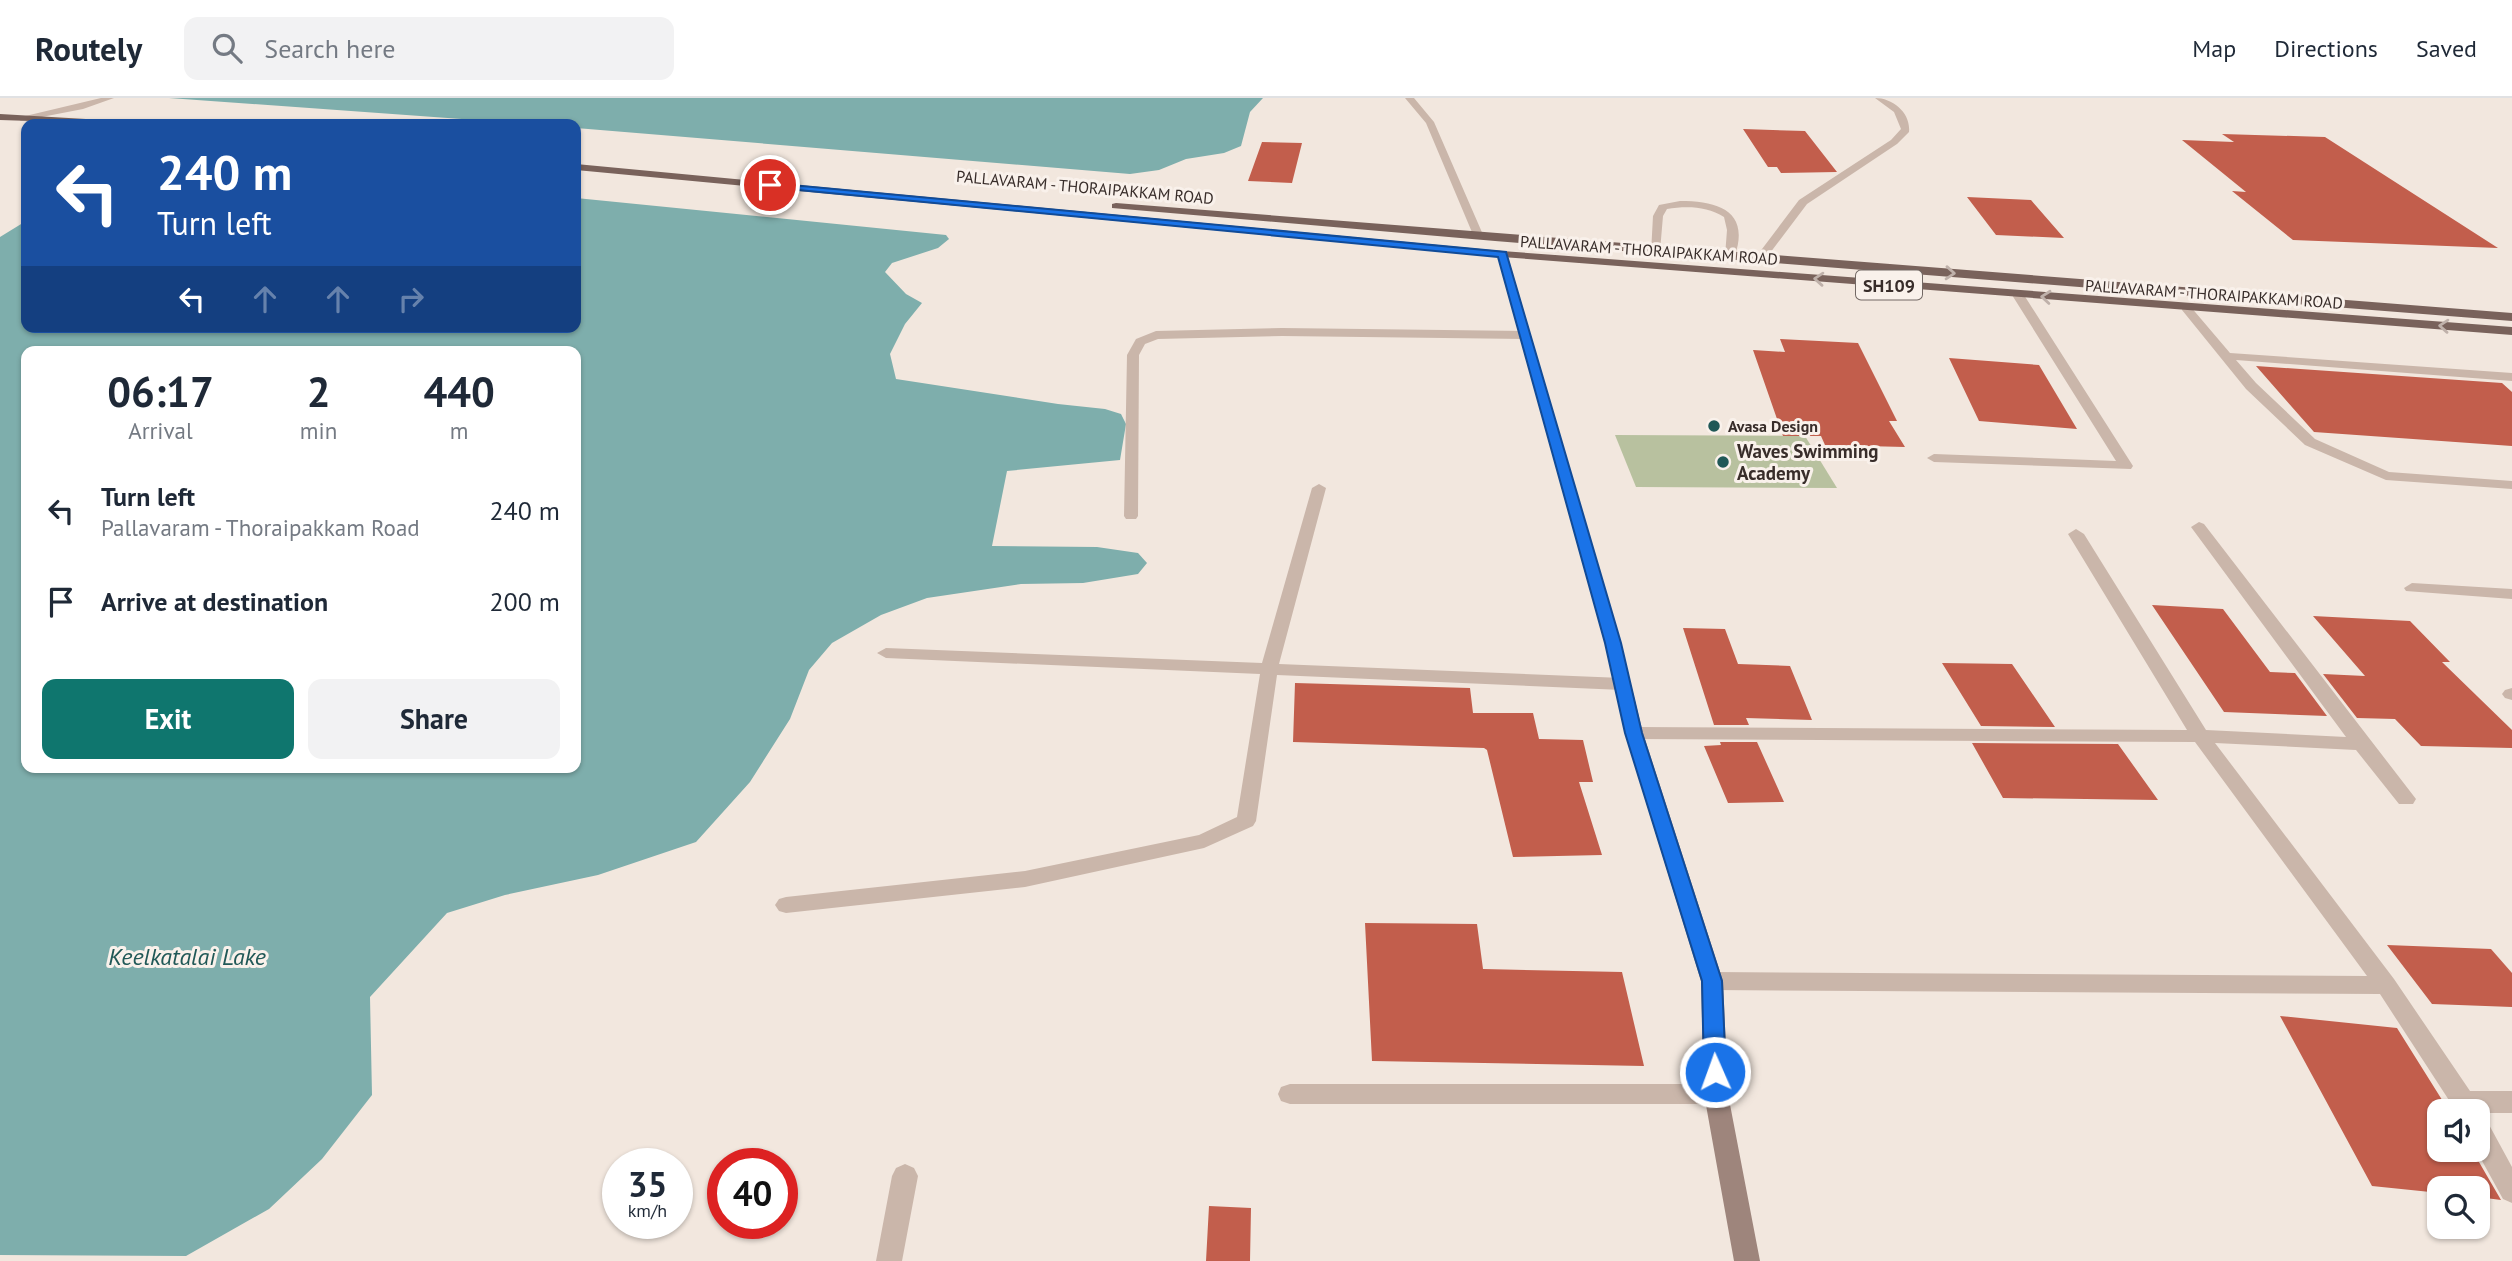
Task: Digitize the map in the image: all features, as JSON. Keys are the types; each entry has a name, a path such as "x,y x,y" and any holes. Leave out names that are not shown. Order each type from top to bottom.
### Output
{"main road":[{"path":"0,117 21,121"},
{"path":"0,124 21,122"},
{"name":"PALLAVARAM - THORAIPAKKAM ROAD","path":"581,159 1063,201"},
{"name":"PALLAVARAM - THORAIPAKKAM ROAD","path":"581,167 1502,254 2512,331"},
{"name":"PALLAVARAM - THORAIPAKKAM ROAD","path":"1105,205 1479,237 2512,317"}],"street":[{"path":"35,119 110,98"},
{"path":"1409,98 1430,122 1479,237"},
{"path":"1760,259 1803,202 1894,142 1906,130 1905,118 1891,104 1879,98"},
{"path":"1655,251 1658,216 1663,207 1693,204 1715,208 1728,216 1732,223 1730,256"},
{"path":"1502,254 1613,643 1633,733 1712,981 1716,1094 1747,1261"},
{"path":"1934,458 2126,466 2018,295"},
{"path":"2186,308 2251,386 2311,442 2386,476 2512,485"},
{"path":"1130,516 1133,355 1140,342 1156,335 1282,332 1525,335"},
{"path":"2226,356 2512,377"},
{"path":"786,905 1025,879 1204,841 1246,821 1269,670 1319,488"},
{"path":"2199,527 2361,744 2406,799"},
{"path":"2076,534 2200,736 2386,985 2461,1099"},
{"path":"2412,588 2512,594"},
{"path":"886,653 1622,684"},
{"path":"1633,733 2200,736 2361,744"},
{"path":"1712,981 2386,985"},
{"path":"1290,1094 1716,1094"},
{"path":"2490,1104 2512,1102"},
{"path":"2490,1151 2512,1191"},
{"path":"889,1261 905,1176"}],"green space":[{"name":"Waves Swimming Academy","path":"1615,435 1805,436 1837,488 1636,487"}],"water":[{"path":"169,98 1263,98 1250,112 1241,146 1224,153 1186,159 1159,170 1130,174 581,128 581,119 461,119"},
{"name":"Keelkatalai Lake","path":"581,198 946,235 949,239 938,248 892,263 885,272 906,294 922,303 905,324 890,354 896,379 1105,409 1121,414 1126,424 1120,460 1007,471 992,546 1097,547 1138,553 1147,563 1138,574 1083,583 1021,584 927,598 881,615 832,643 809,670 790,719 750,782 696,842 598,875 505,895 447,913 370,997 372,1095 322,1159 269,1209 186,1256 0,1255 0,237 21,224 21,333 581,333"}],"building":[{"path":"1743,129 1805,131 1837,172 1781,173 1777,167 1768,167"},
{"path":"2222,134 2325,137 2498,248 2293,240 2232,191 2246,192 2182,140 2234,142"},
{"path":"1262,142 1302,143 1292,183 1248,181"},
{"path":"1967,197 2031,200 2064,238 1996,235"},
{"path":"1780,339 1858,343 1897,421 1889,421 1905,447 1825,445 1821,436 1783,436 1753,350 1785,352"},
{"path":"1949,358 2039,365 2077,429 1979,421"},
{"path":"2256,366 2502,383 2512,392 2512,446 2314,432"},
{"path":"2152,605 2223,609 2270,672 2295,673 2327,716 2224,712"},
{"path":"2313,616 2410,621 2450,662 2442,662 2512,730 2512,748 2421,746 2395,719 2357,718 2323,674 2365,676"},
{"path":"1683,628 1725,629 1738,664 1790,666 1812,720 1746,718 1749,725 1714,725"},
{"path":"1942,663 2012,664 2055,727 1981,726"},
{"path":"1295,683 1470,688 1473,713 1533,713 1539,739 1583,740 1593,782 1579,782 1602,855 1513,857 1487,750 1484,748 1293,742"},
{"path":"1720,742 1757,742 1784,802 1728,803 1704,746 1721,745"},
{"path":"1972,743 2118,744 2158,800 2003,798"},
{"path":"1365,923 1477,924 1483,969 1622,972 1644,1066 1372,1061"},
{"path":"2387,945 2491,949 2512,973 2512,1007 2432,1004"},
{"path":"2280,1016 2397,1028 2441,1099 2427,1099 2427,1162 2479,1162 2487,1176 2427,1176 2427,1192 2372,1186"},
{"path":"2490,1181 2501,1200 2490,1199"},
{"path":"1209,1206 1251,1208 1250,1261 1206,1261"}],"place":[{"name":"Avasa Design","path":"1714,426"},
{"name":"Waves Swimming Academy","path":"1723,462"}],"route":[{"path":"770,185 1502,254 1613,643 1633,733 1712,981 1715,1072"}]}
